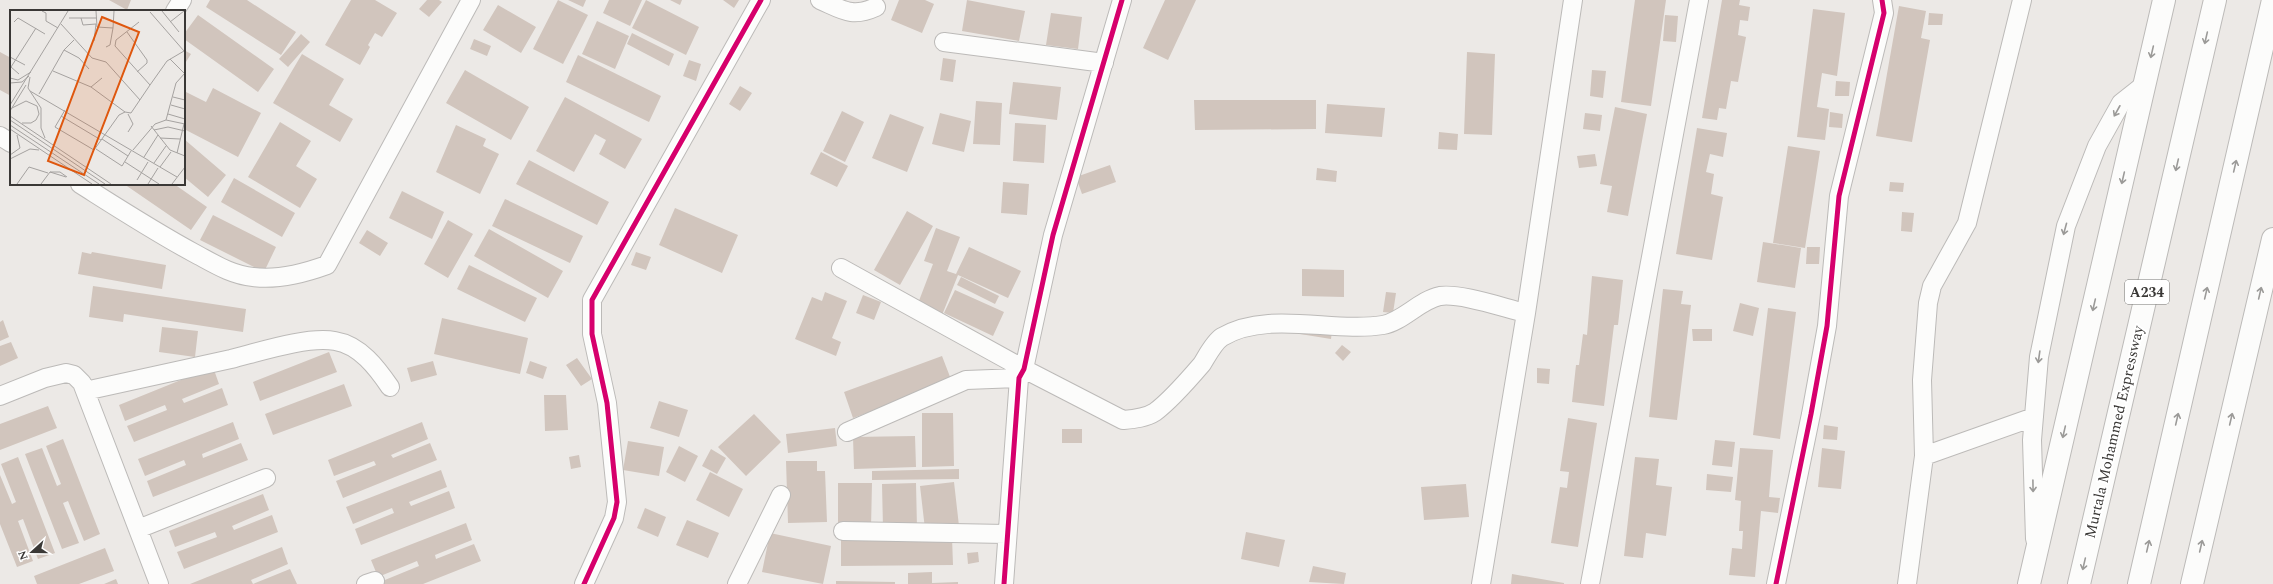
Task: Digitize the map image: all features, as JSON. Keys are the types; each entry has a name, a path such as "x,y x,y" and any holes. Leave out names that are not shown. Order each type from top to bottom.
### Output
{"highway":[{"path":"2029,584 2164,0"},
{"path":"2158,27 2173,0"},
{"name":"Murtala Mohammed Expressway","path":"2079,584 2215,0"},
{"path":"2139,584 2273,0"},
{"path":"2192,584 2273,239"}],"street":[{"path":"176,10 182,0"},
{"path":"82,185 158,234 231,273 254,277 279,276 311,270 327,264 472,0"},
{"path":"584,584 614,518 617,502 608,403 592,334 592,300 761,0"},
{"path":"820,0 849,13 862,13 876,7"},
{"path":"1004,584 1006,534 1021,373 1053,235 1122,0"},
{"path":"1481,584 1526,313 1573,0"},
{"path":"1590,584 1699,0"},
{"path":"1776,584 1811,414 1827,326 1839,196 1884,13 1882,0"},
{"path":"1907,584 1924,456 1922,380 1928,303 1932,286 1967,223 2022,0"},
{"path":"944,42 1104,63"},
{"path":"2036,556 2032,487 2034,417 2039,357 2066,226 2101,140 2121,103 2145,84"},
{"path":"0,136 10,142"},
{"path":"841,268 1021,373 1123,420 1140,418 1154,412 1200,365 1220,338 1238,330 1264,325 1364,327 1386,324 1429,300 1440,296 1461,298 1526,313"},
{"path":"85,391 267,349 311,341 336,341 360,352 379,370 390,387"},
{"path":"847,432 966,380 1021,373"},
{"path":"0,396 45,378 66,374 74,375 82,383 159,584"},
{"path":"1924,456 2034,417"},
{"path":"138,529 266,478"},
{"path":"737,584 781,495"},
{"path":"843,531 1006,534"}],"building":[{"path":"109,0 131,0 127,10"},
{"path":"210,0 247,0 296,32 281,55 206,7"},
{"path":"351,0 375,0 397,13 382,37 375,33 368,45 370,47 360,65 325,45"},
{"path":"427,0 439,0 442,2 429,17 419,9"},
{"path":"558,0 588,15 563,64 533,49"},
{"path":"568,0 586,0 583,7"},
{"path":"609,0 642,0 630,26 603,13"},
{"path":"646,0 699,27 686,55 632,28"},
{"path":"670,0 682,0 680,5"},
{"path":"723,0 739,0 734,8"},
{"path":"899,0 925,0 934,4 922,33 891,20"},
{"path":"967,0 1025,11 1019,41 962,31"},
{"path":"1165,0 1196,0 1168,60 1143,48"},
{"path":"1635,0 1666,0 1651,106 1621,102"},
{"path":"1722,0 1740,0 1739,5 1750,7 1748,21 1740,20 1738,35 1746,37 1738,82 1731,81 1726,109 1719,108 1717,120 1702,118"},
{"path":"498,5 536,27 521,53 483,30"},
{"path":"1899,6 1926,11 1921,38 1930,40 1912,142 1876,136"},
{"path":"1813,9 1845,13 1837,76 1822,73 1817,107 1829,109 1825,140 1797,137"},
{"path":"1051,13 1082,17 1078,49 1046,45"},
{"path":"1929,13 1943,14 1942,25 1928,25"},
{"path":"198,15 274,69 258,92 185,40 185,33"},
{"path":"1665,15 1678,16 1676,42 1663,41"},
{"path":"597,21 629,36 615,69 582,54"},
{"path":"632,33 674,54 669,66 627,44"},
{"path":"301,34 310,42 288,67 279,59"},
{"path":"474,39 491,46 487,56 470,49"},
{"path":"185,51 191,54 185,63"},
{"path":"0,52 10,57 10,95 0,90"},
{"path":"1467,52 1495,54 1492,135 1464,134"},
{"path":"302,54 344,79 329,105 353,119 340,142 273,103"},
{"path":"578,55 661,96 649,122 566,82"},
{"path":"943,58 956,60 953,82 940,80"},
{"path":"689,60 701,64 696,81 683,76"},
{"path":"465,70 529,107 511,140 446,103"},
{"path":"1592,70 1606,71 1603,98 1590,96"},
{"path":"1836,81 1850,82 1849,96 1835,96"},
{"path":"1013,82 1061,87 1057,120 1009,114"},
{"path":"740,86 752,93 740,111 729,104"},
{"path":"213,88 261,113 238,157 185,130 185,92 206,102"},
{"path":"565,97 642,139 625,169 599,154 606,140 595,134 574,172 536,151"},
{"path":"1194,100 1316,100 1316,129 1195,130"},
{"path":"976,101 1002,103 1000,145 973,144"},
{"path":"1327,104 1385,108 1382,137 1325,133"},
{"path":"1615,107 1647,114 1628,216 1607,212 1612,186 1600,184"},
{"path":"842,111 864,122 845,162 823,151"},
{"path":"1830,112 1843,114 1842,128 1829,127"},
{"path":"940,113 971,121 964,152 932,144"},
{"path":"1585,113 1602,115 1600,131 1583,129"},
{"path":"890,114 924,127 907,172 872,158"},
{"path":"280,122 311,141 296,166 317,179 300,208 248,177"},
{"path":"1015,123 1046,125 1044,163 1013,161"},
{"path":"456,125 486,139 483,146 499,154 480,194 436,172"},
{"path":"1697,128 1727,133 1723,157 1710,154 1706,172 1714,174 1711,194 1723,197 1712,260 1676,254"},
{"path":"1439,132 1458,134 1457,150 1438,149"},
{"path":"185,140 226,175 208,197 185,178"},
{"path":"1788,146 1820,151 1805,248 1773,243"},
{"path":"821,152 848,166 837,187 810,174"},
{"path":"1595,154 1597,166 1579,168 1577,156"},
{"path":"529,160 609,202 597,225 516,184"},
{"path":"1110,165 1116,182 1082,194 1076,177"},
{"path":"1317,168 1337,171 1336,182 1316,180"},
{"path":"234,178 295,213 282,237 221,202"},
{"path":"1003,182 1029,184 1027,215 1001,213"},
{"path":"1890,182 1904,183 1903,192 1889,191"},
{"path":"125,185 175,185 207,207 191,230"},
{"path":"402,191 444,212 432,239 389,218"},
{"path":"505,199 583,236 570,263 492,226"},
{"path":"675,208 738,235 722,273 659,245"},
{"path":"907,211 933,226 900,285 874,270"},
{"path":"1902,212 1914,213 1912,232 1901,231"},
{"path":"213,215 276,247 264,272 200,240"},
{"path":"448,220 473,234 448,278 424,264"},
{"path":"936,228 960,237 947,271 956,274 969,247 1021,271 1008,298 958,275 942,315 917,306 933,264 924,261"},
{"path":"489,229 563,271 548,298 474,256"},
{"path":"367,230 388,243 380,256 359,243"},
{"path":"1763,242 1801,248 1795,288 1757,282"},
{"path":"1807,247 1820,247 1819,264 1806,264"},
{"path":"82,252 91,254 92,252 166,265 162,289 78,274"},
{"path":"636,252 651,257 646,270 631,265"},
{"path":"469,265 537,298 525,322 457,289"},
{"path":"1302,269 1344,270 1344,297 1302,296"},
{"path":"1592,276 1623,280 1618,325 1614,325 1604,406 1572,402 1576,365 1579,365 1583,334 1587,335"},
{"path":"961,277 999,296 995,304 957,285"},
{"path":"93,286 246,309 243,332 124,314 123,322 89,317"},
{"path":"1663,289 1683,291 1681,304 1691,305 1677,420 1649,417"},
{"path":"955,290 1004,312 993,336 944,313"},
{"path":"825,292 847,301 832,338 841,342 836,356 795,339 812,297 822,301"},
{"path":"1386,292 1396,293 1393,313 1383,312"},
{"path":"863,295 881,302 874,320 856,313"},
{"path":"1740,303 1759,308 1753,336 1733,331"},
{"path":"1768,308 1796,312 1780,439 1753,435"},
{"path":"442,318 528,338 520,374 434,354"},
{"path":"3,320 9,337 0,341 0,322"},
{"path":"162,327 198,331 195,357 159,352"},
{"path":"1302,327 1332,331 1331,339 1300,334"},
{"path":"1692,329 1712,329 1712,341 1693,341"},
{"path":"11,342 18,358 0,366 0,346"},
{"path":"1342,345 1351,352 1343,361 1335,353"},
{"path":"329,352 337,372 260,401 253,382"},
{"path":"942,356 952,382 853,418 844,392"},
{"path":"577,358 592,379 581,386 566,365"},
{"path":"433,361 437,375 411,382 407,368"},
{"path":"530,361 547,367 543,379 526,373"},
{"path":"213,367 219,384 182,399 184,403 222,388 228,405 134,442 127,426 167,410 165,405 125,421 119,405"},
{"path":"1537,368 1550,369 1549,384 1537,383"},
{"path":"344,384 352,406 273,435 265,414"},
{"path":"544,395 566,395 568,430 545,431"},
{"path":"659,401 688,410 679,437 650,428"},
{"path":"48,406 57,428 0,450 0,424"},
{"path":"922,413 953,413 954,466 922,467"},
{"path":"754,414 781,442 746,476 718,447"},
{"path":"1568,418 1597,423 1578,547 1551,543 1560,487 1567,488 1569,472 1560,471"},
{"path":"233,422 239,439 202,454 203,458 241,443 248,460 153,497 147,481 186,465 184,460 145,476 138,459"},
{"path":"422,422 428,439 391,455 393,458 430,443 437,460 343,498 336,481 376,465 374,461 334,476 328,460"},
{"path":"1824,425 1838,427 1837,440 1823,439"},
{"path":"835,428 837,446 788,453 786,434"},
{"path":"1062,429 1082,429 1082,443 1062,443"},
{"path":"915,436 916,467 854,469 853,437"},
{"path":"63,439 100,534 84,541 68,501 63,503 79,543 62,549 25,454 42,448 57,486 61,484 46,446"},
{"path":"1715,440 1735,442 1732,467 1712,465"},
{"path":"628,441 664,447 659,476 623,470"},
{"path":"679,446 698,456 685,482 666,472"},
{"path":"1740,448 1773,450 1769,497 1780,498 1778,513 1761,511 1755,577 1729,575 1732,548 1742,549 1743,531 1739,531 1741,501 1735,500"},
{"path":"1822,448 1845,451 1841,489 1818,487"},
{"path":"711,449 726,458 717,474 702,466"},
{"path":"579,455 581,467 571,469 569,457"},
{"path":"18,457 55,553 38,559 23,519 18,521 33,561 17,567 0,524 0,475 12,504 16,502 1,464"},
{"path":"1635,457 1659,459 1656,485 1672,487 1666,536 1646,533 1643,558 1624,556"},
{"path":"786,461 817,461 817,471 825,471 827,522 788,523"},
{"path":"959,469 959,479 872,480 872,471"},
{"path":"441,470 447,487 409,502 411,506 449,491 455,508 361,545 355,529 394,513 392,508 353,524 346,507"},
{"path":"710,472 743,489 729,517 696,500"},
{"path":"1707,474 1733,477 1731,492 1706,490"},
{"path":"954,482 959,526 925,529 920,486"},
{"path":"838,483 872,483 871,528 838,527"},
{"path":"916,483 917,528 883,528 882,484"},
{"path":"1466,484 1469,517 1424,520 1421,487"},
{"path":"263,494 269,510 232,526 234,530 272,515 278,532 184,569 177,552 217,537 215,532 175,547 169,531"},
{"path":"645,508 666,517 658,537 637,528"},
{"path":"687,520 719,533 708,558 676,545"},
{"path":"466,523 472,540 435,555 436,559 474,544 481,561 423,584 381,584 380,582 419,566 417,561 378,577 371,560"},
{"path":"1246,532 1285,540 1279,567 1241,559"},
{"path":"770,533 831,546 823,584 762,572"},
{"path":"952,537 953,565 841,566 841,538"},
{"path":"282,547 288,564 251,580 253,584 190,584"},
{"path":"105,548 114,571 79,584 37,584 34,576"},
{"path":"978,552 979,562 968,564 967,553"},
{"path":"1313,566 1346,573 1344,584 1309,582"},
{"path":"290,569 297,584 253,584"},
{"path":"932,572 932,583 958,582 958,584 908,584 908,573"},
{"path":"1512,574 1564,583 1564,584 1511,584"},
{"path":"116,579 118,584 104,584"},
{"path":"836,581 895,582 895,584 836,584"}],"cycle path":[{"path":"584,584 614,518 617,502 607,403 592,334 592,300 761,0"},
{"path":"1004,584 1019,378 1024,369 1053,235 1122,0"},
{"path":"1776,584 1811,414 1827,326 1839,196 1884,13 1882,0"}]}
